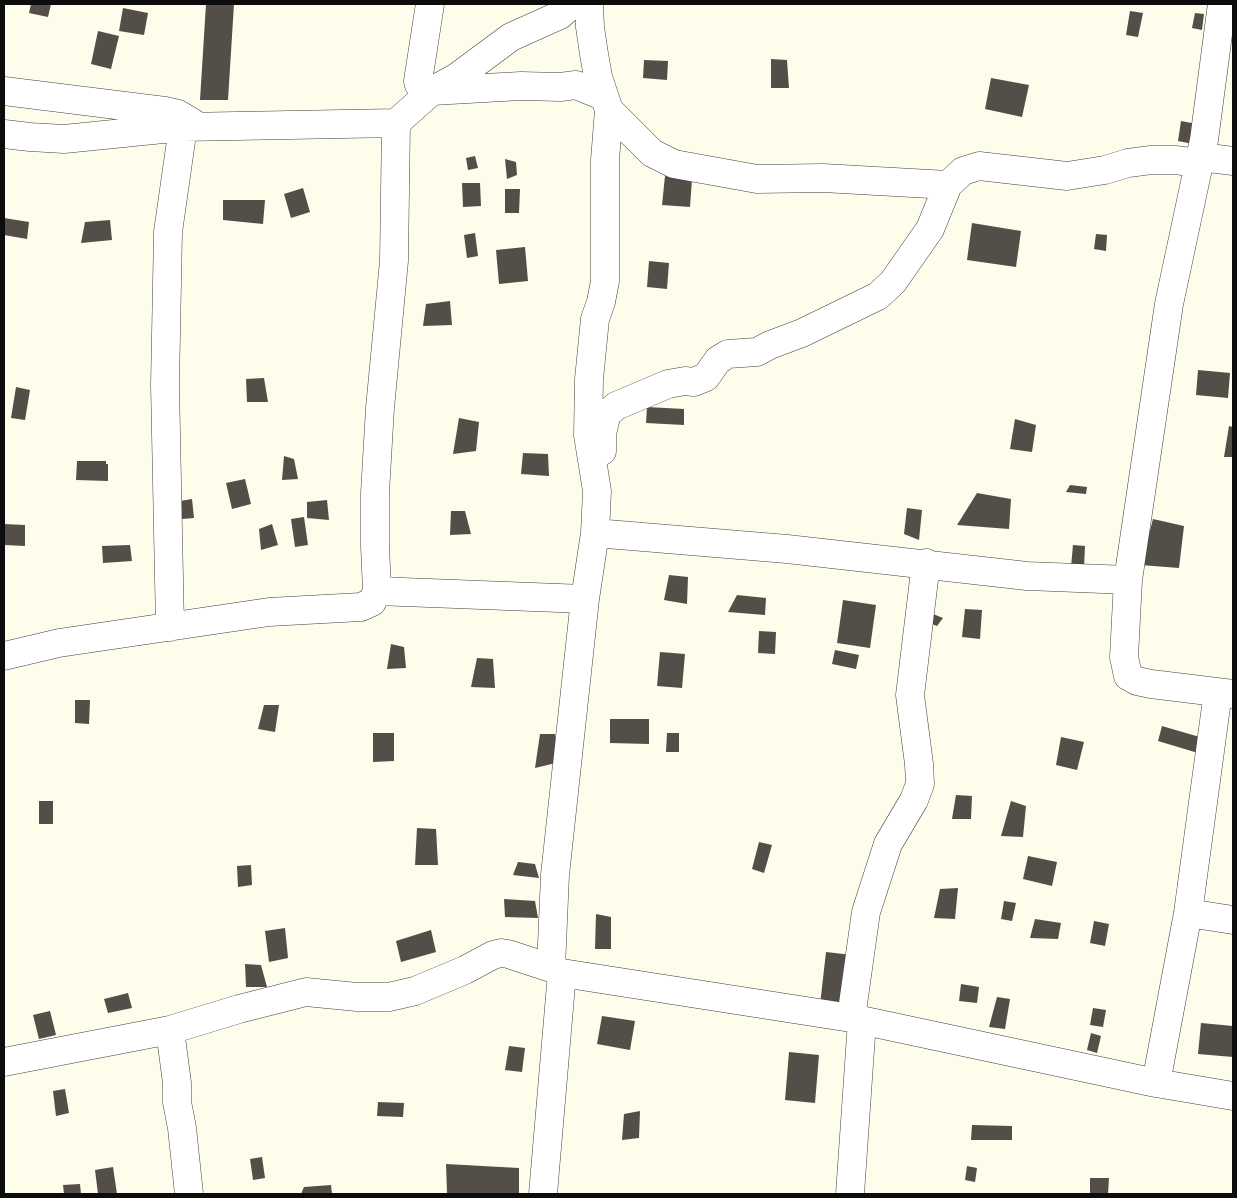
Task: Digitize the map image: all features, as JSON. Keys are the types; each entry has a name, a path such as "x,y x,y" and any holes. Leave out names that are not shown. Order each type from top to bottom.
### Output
{"street":[{"path":"430,4 418,81 421,88 432,92 521,86 560,87 576,85 606,103 652,154 674,164 757,179 822,178 948,185"},
{"path":"4,134 64,139 191,127 396,123 432,92 457,77 511,37 560,15 572,4"},
{"path":"590,4 590,26 594,54 606,103 605,281 602,302 595,319 589,379 588,435 598,491"},
{"path":"1156,1083 1226,693 1150,684 1137,681 1128,676 1124,657 1128,580 1170,304 1201,160 1222,4"},
{"path":"4,91 165,111 178,114 191,127"},
{"path":"4,656 58,643 269,612 361,606 372,602 378,591 375,546 375,493 380,408 394,261 396,123"},
{"path":"170,627 165,385 168,232 191,127"},
{"path":"543,1194 556,971 555,875 584,599 596,533 602,434 607,414 616,406 668,384 685,381 694,382 706,377 718,360 728,354 757,352 802,333 878,296 893,282 930,228 948,185 963,171 979,166 1067,176 1151,160 1233,162"},
{"path":"596,533 787,549 1027,576 1128,580"},
{"path":"850,1194 856,1019 866,912 888,844 914,800 920,784 910,695 926,564"},
{"path":"378,591 584,599"},
{"path":"4,1062 170,1030 239,1009 306,992 357,997 388,997 415,991 493,956 508,954 529,942 541,930 554,905"},
{"path":"1188,913 1233,920"},
{"path":"508,954 556,971 856,1019 1156,1083 1233,1096"},
{"path":"170,1030 189,1194"}],"building":[{"path":"31,4 51,4 48,17 29,13"},
{"path":"206,4 234,4 228,100 200,100"},
{"path":"123,8 148,13 144,35 119,31"},
{"path":"1130,11 1143,13 1138,37 1126,35"},
{"path":"1195,13 1204,14 1202,30 1192,28"},
{"path":"98,31 119,36 111,69 91,64"},
{"path":"771,59 787,60 789,88 771,88"},
{"path":"644,60 668,61 667,80 643,78"},
{"path":"991,78 1029,85 1022,117 985,109"},
{"path":"1181,121 1197,124 1193,144 1178,141"},
{"path":"475,156 478,168 468,170 466,158"},
{"path":"505,159 516,162 517,175 507,179"},
{"path":"665,176 692,179 690,207 662,205"},
{"path":"462,183 480,183 481,206 463,207"},
{"path":"303,188 310,212 291,218 284,194"},
{"path":"505,189 520,189 519,213 505,213"},
{"path":"223,200 265,200 263,224 223,220"},
{"path":"4,218 29,222 27,239 4,235"},
{"path":"110,220 112,240 81,243 85,222"},
{"path":"972,223 1021,231 1016,267 967,260"},
{"path":"475,233 478,256 467,258 464,235"},
{"path":"1096,234 1107,235 1106,251 1094,249"},
{"path":"525,247 528,281 499,284 496,250"},
{"path":"649,261 669,263 667,289 647,287"},
{"path":"450,301 452,325 423,326 426,304"},
{"path":"1198,370 1230,373 1228,398 1196,395"},
{"path":"264,378 268,402 247,402 246,379"},
{"path":"16,387 30,390 25,420 11,418"},
{"path":"647,407 684,409 684,425 646,423"},
{"path":"459,418 479,422 476,451 453,454"},
{"path":"1015,419 1036,425 1032,452 1010,449"},
{"path":"1229,426 1233,427 1233,457 1224,457"},
{"path":"523,453 548,454 549,476 521,474"},
{"path":"284,456 294,459 298,479 282,480"},
{"path":"77,461 106,461 106,464 108,464 108,481 76,480"},
{"path":"245,479 251,504 232,509 226,483"},
{"path":"1070,485 1087,487 1086,494 1066,492"},
{"path":"977,493 1011,499 1009,529 957,525"},
{"path":"192,499 194,518 182,519 180,501"},
{"path":"327,500 329,520 307,518 307,502"},
{"path":"907,508 922,510 919,540 904,534"},
{"path":"451,511 465,511 471,534 450,535"},
{"path":"304,517 308,545 295,547 291,519"},
{"path":"1153,519 1184,526 1179,568 1141,565"},
{"path":"4,524 25,525 25,546 4,545"},
{"path":"272,524 278,545 261,550 259,529"},
{"path":"130,545 132,561 103,563 102,546"},
{"path":"1073,545 1085,546 1084,568 1071,567"},
{"path":"669,575 688,577 687,604 664,600"},
{"path":"737,595 766,598 765,615 728,612"},
{"path":"843,600 876,605 870,648 837,643"},
{"path":"965,609 982,610 980,639 962,637"},
{"path":"928,612 943,618 937,626 924,621"},
{"path":"759,631 776,632 775,654 758,653"},
{"path":"391,644 404,647 406,668 387,669"},
{"path":"835,650 859,655 856,669 832,664"},
{"path":"660,652 685,654 682,688 657,686"},
{"path":"477,658 493,659 495,688 471,687"},
{"path":"75,700 90,700 89,724 75,723"},
{"path":"264,705 279,705 275,732 258,729"},
{"path":"610,719 649,719 649,744 610,743"},
{"path":"1162,726 1203,738 1198,753 1158,741"},
{"path":"373,733 394,733 394,761 373,762"},
{"path":"667,733 679,733 679,752 666,752"},
{"path":"540,734 555,734 560,762 535,768"},
{"path":"1061,737 1084,742 1077,770 1056,765"},
{"path":"956,795 972,796 971,819 952,819"},
{"path":"39,801 53,801 53,824 39,824"},
{"path":"1011,801 1026,806 1023,837 1001,836"},
{"path":"417,828 436,829 438,865 415,865"},
{"path":"759,842 772,845 764,873 752,869"},
{"path":"1028,856 1057,862 1052,886 1023,879"},
{"path":"518,862 535,864 539,878 513,875"},
{"path":"251,865 252,885 238,887 237,866"},
{"path":"958,888 955,919 934,918 940,889"},
{"path":"504,899 535,901 538,918 505,917"},
{"path":"1004,901 1016,903 1012,921 1001,919"},
{"path":"596,914 611,917 611,949 595,949"},
{"path":"1035,919 1061,923 1058,939 1030,938"},
{"path":"1094,921 1109,924 1105,946 1090,943"},
{"path":"285,928 288,958 269,962 265,931"},
{"path":"431,930 436,952 401,962 396,941"},
{"path":"826,952 852,955 846,1008 820,1005"},
{"path":"245,964 261,965 267,987 246,987"},
{"path":"961,984 979,987 977,1003 959,1001"},
{"path":"128,993 132,1008 108,1013 104,999"},
{"path":"997,997 1010,999 1005,1029 989,1027"},
{"path":"1093,1008 1106,1010 1103,1027 1090,1025"},
{"path":"50,1011 56,1035 39,1039 33,1015"},
{"path":"602,1016 635,1021 630,1050 597,1044"},
{"path":"1201,1023 1233,1026 1233,1057 1198,1054"},
{"path":"1091,1033 1101,1036 1097,1053 1087,1050"},
{"path":"509,1046 525,1048 522,1072 505,1070"},
{"path":"789,1052 819,1055 815,1103 785,1100"},
{"path":"65,1089 69,1113 56,1116 53,1091"},
{"path":"378,1102 404,1103 403,1117 377,1116"},
{"path":"640,1111 639,1138 622,1140 624,1114"},
{"path":"972,1125 1012,1126 1012,1140 971,1140"},
{"path":"262,1157 265,1178 253,1180 250,1159"},
{"path":"446,1164 519,1168 519,1194 447,1194"},
{"path":"967,1166 977,1168 975,1182 965,1180"},
{"path":"113,1167 117,1194 98,1194 95,1170"},
{"path":"1090,1178 1109,1178 1108,1194 1090,1194"},
{"path":"80,1184 81,1194 64,1194 63,1185"},
{"path":"331,1185 332,1194 301,1194 304,1187"}]}
